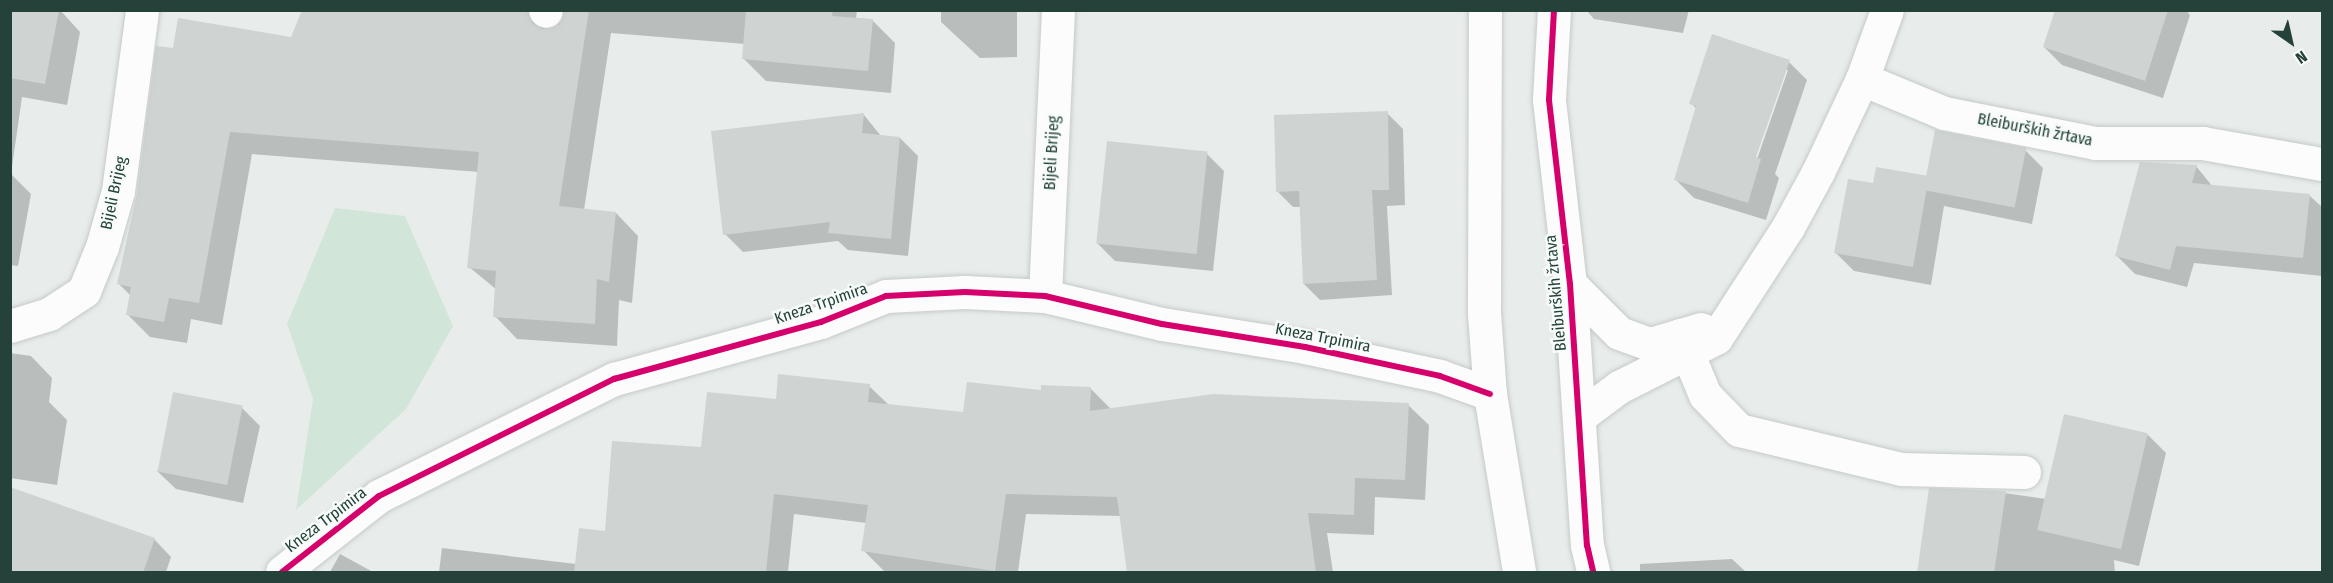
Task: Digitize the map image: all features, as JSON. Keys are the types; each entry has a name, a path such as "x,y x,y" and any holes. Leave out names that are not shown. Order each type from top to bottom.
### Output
{"street":[{"name":"Bijeli Brijeg","path":"10,326 49,314 84,291 118,191 142,10"},
{"name":"Bijeli Brijeg","path":"1045,296 1058,10"},
{"path":"1485,10 1484,313 1490,394 1519,573"},
{"name":"Bleiburških žrtava","path":"1554,10 1549,100 1570,284 1587,545 1593,573"},
{"name":"Bleiburških žrtava","path":"1570,284 1619,333 1650,344 1684,345 1716,338 1735,313 1788,227 1862,79 1887,10"},
{"name":"Bleiburških žrtava","path":"1862,79 1944,112 2095,142 2203,143 2322,164"},
{"name":"Kneza Trpimira","path":"282,573 379,496 614,379 821,322 886,296 965,292 1045,296 1162,324 1305,347 1440,376 1490,394"},
{"path":"1684,345 1706,395 1739,430 1901,469 2024,472"},
{"name":"Bleiburških žrtava","path":"1580,416 1619,387 1684,345"}],"green space":[{"path":"335,208 405,216 453,326 406,409 296,510 313,399 287,324"}],"building":[{"path":"10,10 59,10 45,84 10,78"},
{"path":"302,10 527,10 532,23 542,29 559,25 564,10 589,10 559,206 616,212 609,282 597,279 595,324 493,317 496,271 467,268 479,152 230,132 199,303 169,298 164,322 126,315 131,287 117,284 137,193 156,46 173,48 178,18 291,37"},
{"path":"746,10 833,10 832,16 873,19 868,71 742,59"},
{"path":"2055,10 2168,10 2145,81 2043,47"},
{"path":"1712,34 1790,60 1756,157 1761,159 1748,203 1674,180 1696,106 1689,104"},
{"path":"1388,111 1389,190 1372,190 1377,280 1303,284 1299,191 1276,192 1274,115"},
{"path":"864,113 862,133 900,137 891,239 828,233 830,222 723,235 711,131"},
{"path":"1935,130 2026,148 2015,208 1923,190"},
{"path":"1107,141 1207,152 1197,254 1096,243"},
{"path":"2140,162 2197,165 2192,183 2310,194 2303,258 2176,246 2170,270 2115,256"},
{"path":"1876,167 1929,176 1913,267 1834,253 1848,179 1873,183"},
{"path":"778,374 870,384 868,402 963,412 967,382 1041,390 1041,385 1091,387 1090,411 1213,394 1409,403 1405,480 1355,478 1354,515 1308,513 1316,573 1127,573 1117,497 1006,494 995,571 861,551 868,505 774,494 766,573 574,573 579,528 605,531 612,441 701,447 707,392 776,399"},
{"path":"173,392 243,406 227,485 158,472"},
{"path":"2064,414 2148,433 2121,549 2037,530"},
{"path":"10,487 155,538 143,573 10,573"},
{"path":"1929,488 2006,491 1994,573 1917,573"}],"cycle path":[{"path":"1554,10 1549,100 1570,284 1587,545 1593,572"},
{"path":"282,572 379,496 614,379 821,322 886,296 965,292 1045,296 1162,324 1305,347 1440,376 1490,394"}]}
